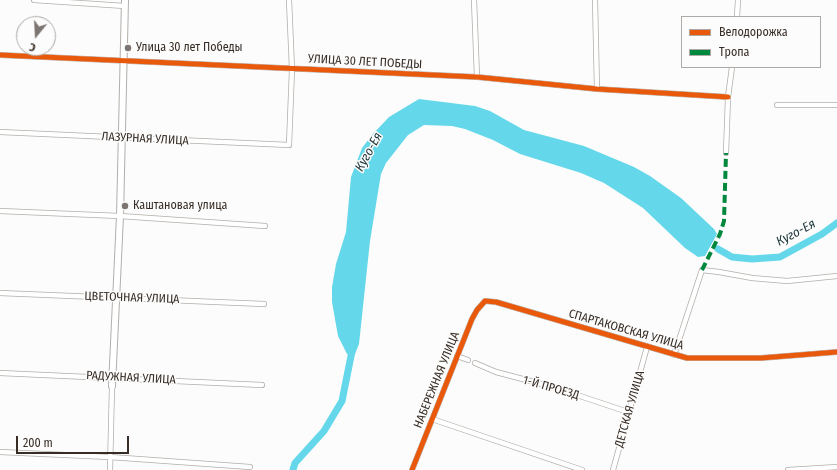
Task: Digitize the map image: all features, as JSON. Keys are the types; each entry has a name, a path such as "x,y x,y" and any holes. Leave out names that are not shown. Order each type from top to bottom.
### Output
{"street":[{"path":"34,0 125,3 120,216 112,386 110,470"},
{"path":"289,0 292,68"},
{"path":"474,0 477,78"},
{"path":"595,0 597,89"},
{"path":"737,16 738,0"},
{"name":"УЛИЦА 30 ЛЕТ ПОБЕДЫ","path":"0,55 477,78 597,89 728,97"},
{"name":"ЛАЗУРНАЯ УЛИЦА","path":"0,132 289,146 292,68"},
{"path":"726,152 728,97 732,68"},
{"path":"777,105 837,105"},
{"path":"0,211 120,216 265,226"},
{"path":"674,355 702,270 752,278 788,281 837,276"},
{"name":"ЦВЕТОЧНАЯ УЛИЦА","path":"0,293 264,304"},
{"name":"СПАРТАКОВСКАЯ УЛИЦА","path":"485,301 496,302 687,358 762,358 837,352"},
{"name":"НАБЕРЕЖНАЯ УЛИЦА","path":"412,470 474,314 485,301"},
{"name":"ДЕТСКАЯ УЛИЦА","path":"612,470 647,347"},
{"path":"457,356 468,360"},
{"name":"1-Й ПРОЕЗД","path":"475,363 496,372 554,387 628,412"},
{"name":"РАДУЖНАЯ УЛИЦА","path":"0,373 262,385"},
{"path":"432,419 582,470"},
{"path":"0,452 110,457 250,467"},
{"path":"788,470 837,467"}],"water":[{"path":"419,99 475,106 490,111 524,130 584,146 634,167 650,176 681,198 714,229 717,234 705,256 698,257 685,248 643,208 604,183 581,173 520,154 493,140 465,129 452,126 424,125 408,135 386,163 381,174 370,241 359,344 355,354 347,354 338,336 332,302 332,287 336,264 346,232 351,177 362,148 372,135 389,117"}],"waterway":[{"name":"Куго-Ея","path":"718,249 732,257 752,259 780,257 822,234 837,223"},
{"name":"Куго-Ея","path":"293,470 295,463 324,431 342,401 353,346"}],"marked path":[{"path":"702,270 720,234 724,221 726,153"}],"cycle path":[{"path":"0,55 477,77 597,89 728,97"},
{"path":"412,470 472,319 477,310 485,301 496,302 687,358 761,358 837,352"}],"place":[{"name":"Улица 30 лет Победы","path":"128,48"},
{"name":"Каштановая улица","path":"125,206"}]}
